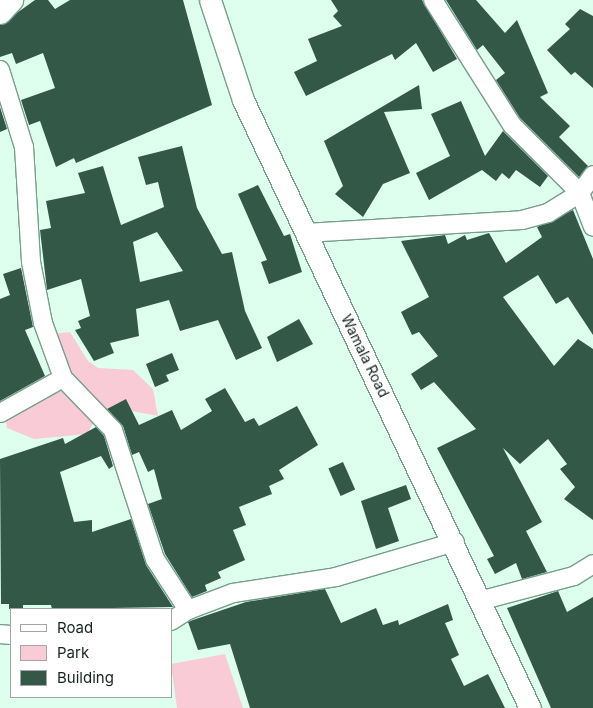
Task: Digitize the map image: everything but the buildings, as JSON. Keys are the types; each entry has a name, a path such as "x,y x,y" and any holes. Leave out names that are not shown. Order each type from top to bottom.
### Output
{"street":[{"path":"0,12 12,0"},
{"name":"Wamala Road","path":"210,0 243,100 305,234 483,600 530,708"},
{"path":"433,0 512,125 580,193 593,227"},
{"path":"0,70 24,147 32,262 41,315 63,378 113,430 155,559 188,610"},
{"path":"305,234 522,220 548,213 580,193 593,175"},
{"path":"0,413 63,378"},
{"path":"172,620 188,610 244,590 336,577 455,542"},
{"path":"483,600 590,572"}],"green space":[{"path":"70,332 88,361 98,368 133,370 153,389 158,416 132,411 126,399 98,415 87,434 34,439 7,428 5,416 53,390 77,394 53,334"},
{"path":"225,654 243,708 177,708 172,664"}]}
